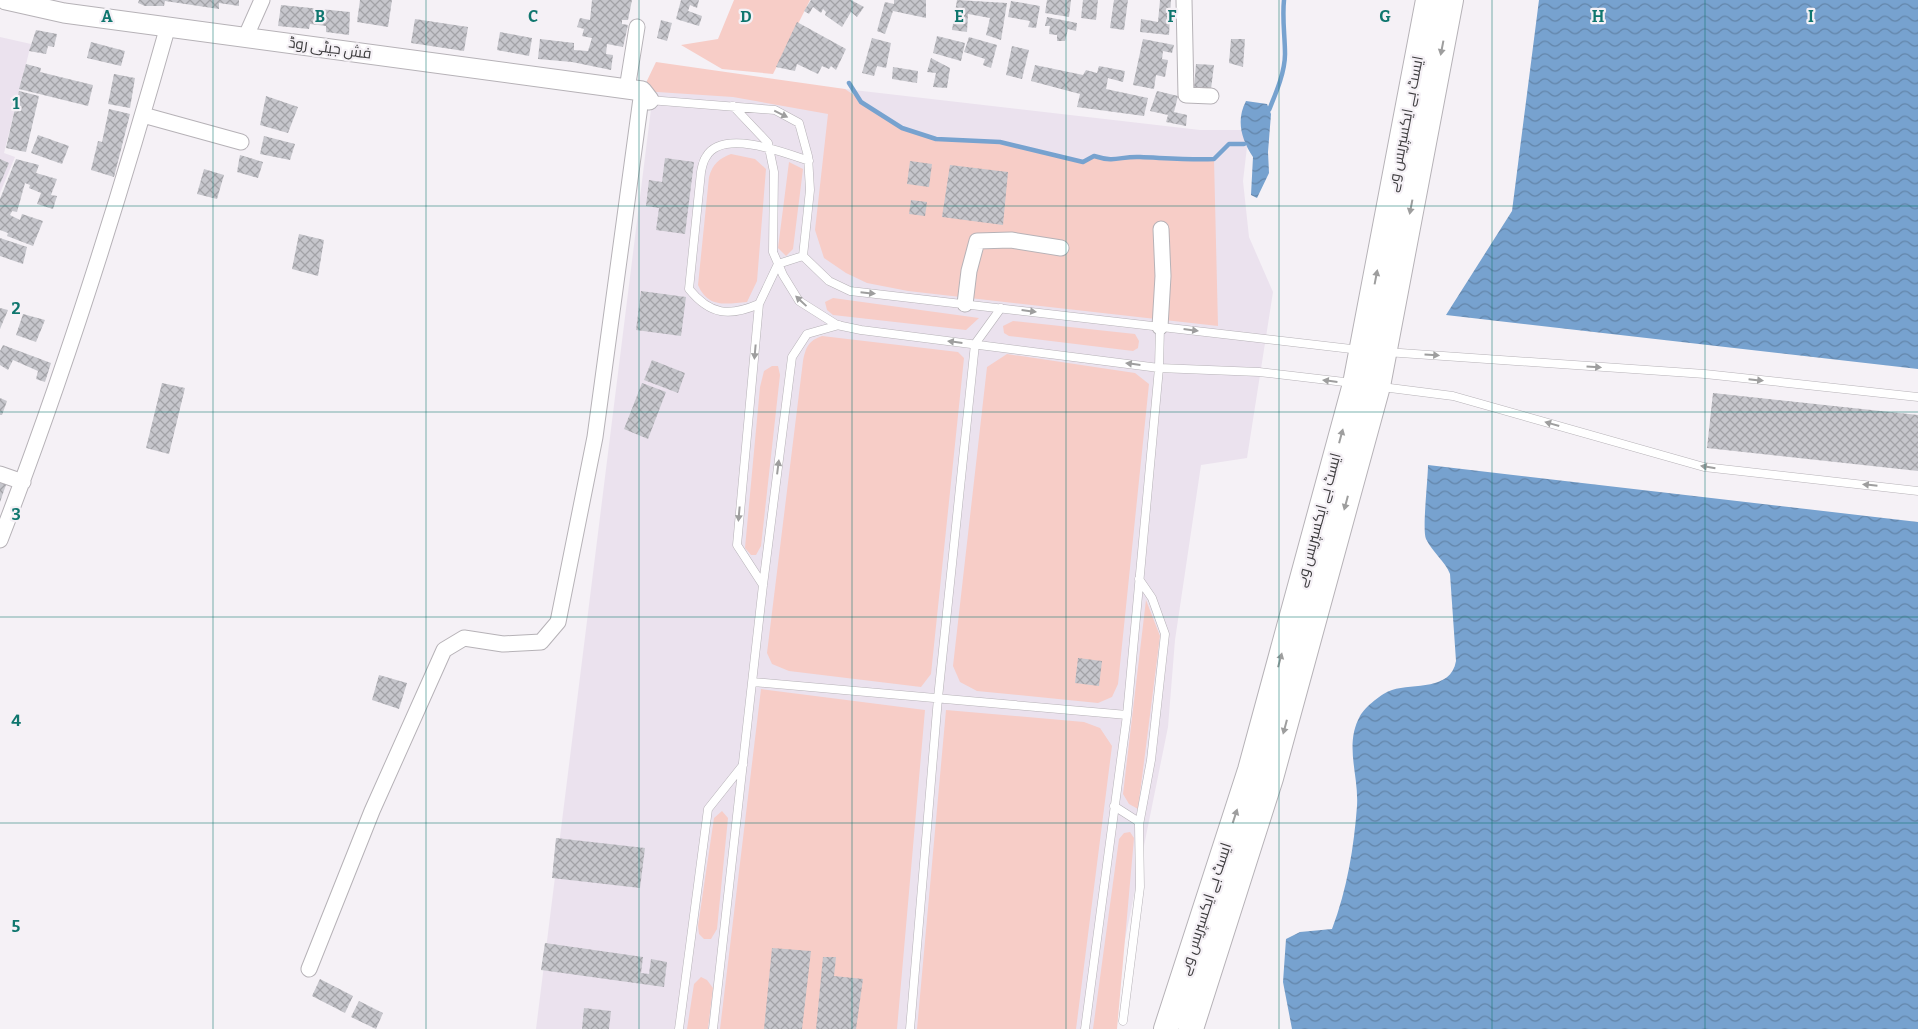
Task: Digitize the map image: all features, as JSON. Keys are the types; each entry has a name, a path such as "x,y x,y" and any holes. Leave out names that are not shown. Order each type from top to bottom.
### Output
{"main road":[{"name":"ایسٹ بے ایکسپریس وے","path":"1191,1029 1272,778 1367,385 1428,0"},
{"name":"ایسٹ بے ایکسپریس وے","path":"1373,351 1451,0"},
{"name":"ایسٹ بے ایکسپریس وے","path":"1166,1029 1250,770 1367,385"}],"street":[{"name":"فش جیٹی روڈ","path":"6,0 64,13 246,36 639,93"},
{"path":"246,36 262,0"},
{"path":"1184,0 1186,95 1211,96"},
{"path":"0,540 23,482 114,215 168,26"},
{"path":"309,969 372,811 444,650 464,638 503,644 541,642 558,622 595,436 639,93 637,27"},
{"path":"143,115 241,142"},
{"path":"1160,327 1163,276 1161,229"},
{"path":"965,304 969,271 977,241 1011,240 1061,248"},
{"path":"0,474 23,482"}],"lane":[{"path":"639,93 775,110 799,123 809,161 810,190 803,256"},
{"path":"733,106 756,128 768,146 774,172 773,252 778,264 799,301 839,325 861,330 1159,368 1259,372 1453,396 1704,466 1918,491"},
{"path":"759,304 740,312 716,310 699,301 689,289 701,172 706,156 714,149 728,145 746,144 768,146 809,161"},
{"path":"803,256 829,281 850,291 1373,351 1705,374 1918,398"},
{"path":"763,585 737,545 759,304 778,264 803,256"},
{"path":"910,1029 938,698 976,344 1001,308"},
{"path":"713,1029 763,585 792,357 806,334 839,325"},
{"path":"1085,1029 1126,715 1159,368 1160,327"},
{"path":"1123,1021 1140,887 1139,825 1151,760 1164,634 1152,598 1139,579"},
{"path":"752,682 1126,715"},
{"path":"679,1029 708,809 742,765"},
{"path":"1114,806 1139,822 1139,825"}],"shaded area":[{"path":"734,0 810,0 773,74 722,69 681,45 718,39"},
{"path":"0,37 31,44 4,153 15,157 0,193"},
{"path":"656,62 845,89 902,128 936,139 1000,142 1083,162 1094,156 1113,159 1133,157 1214,159 1218,326 908,291 867,283 846,273 824,258 815,230 828,114 733,97 642,91"},
{"path":"654,85 845,89 1200,130 1249,130 1243,181 1249,237 1273,292 1247,458 1201,465 1175,640 1168,727 1107,1029 536,1029"},
{"path":"731,154 755,159 766,169 757,281 747,302 724,304 707,298 698,285 709,177 712,168 717,162"},
{"path":"789,162 803,169 793,249 786,256 778,248"},
{"path":"833,298 979,318 966,330 833,315 827,310 825,302"},
{"path":"1013,321 1135,334 1139,341 1138,348 1133,351 1009,336 1004,333 1003,326"},
{"path":"822,336 958,352 964,358 931,674 921,687 789,671 772,664 767,653 803,361 808,345"},
{"path":"1007,354 1135,373 1149,384 1118,684 1112,697 1098,703 977,691 960,682 953,666 987,367"},
{"path":"772,366 778,366 780,375 761,546 756,555 751,555 745,548 760,387 764,371"},
{"path":"1146,600 1160,636 1138,809 1129,804 1123,794"},
{"path":"761,689 925,710 897,1029 720,1029"},
{"path":"946,710 1084,722 1100,728 1112,746 1076,1029 917,1029"},
{"path":"722,811 728,818 717,929 711,939 704,939 699,934 698,926 714,818"},
{"path":"1130,832 1134,838 1117,1029 1093,1029 1119,839 1124,833"},
{"path":"701,977 707,980 713,988 708,1029 687,1029 694,984"}],"water":[{"path":"1539,0 1918,0 1918,369 1446,315 1512,211"},
{"path":"1246,101 1267,104 1271,114 1268,152 1269,173 1257,198 1251,195 1253,157 1245,143 1241,129 1241,115"},
{"path":"1428,465 1918,522 1918,1029 1292,1029 1283,982 1286,939 1300,932 1332,929 1337,914 1349,868 1357,806 1353,760 1355,727 1362,712 1379,697 1392,690 1439,682 1453,671 1456,661 1450,574 1429,544 1425,534"}],"building":[{"path":"139,0 239,0 239,6 219,3 219,9 165,1 164,6 145,6 138,3"},
{"path":"360,0 392,0 388,27 357,22"},
{"path":"592,0 632,0 628,20 622,20 622,24 628,25 623,47 607,44 606,54 613,55 611,70 572,62 538,59 540,39 574,43 574,50 588,51 592,38 582,36 584,29 577,27 580,18 590,20"},
{"path":"681,0 699,0 697,8 690,5 688,11 702,16 699,26 676,19"},
{"path":"811,0 851,0 864,7 857,17 851,12 842,27 825,15 826,12 823,9 821,13 813,7 809,14 804,11"},
{"path":"894,0 926,0 926,18 893,11 885,34 877,31 885,2 894,4"},
{"path":"957,0 1007,3 1001,40 986,35 990,18 968,14 967,32 952,30"},
{"path":"1047,0 1071,0 1069,17 1045,13"},
{"path":"1083,0 1098,0 1096,20 1081,18"},
{"path":"1114,0 1128,0 1124,30 1110,28"},
{"path":"1160,0 1171,0 1169,35 1140,32 1141,19 1158,22"},
{"path":"1011,1 1040,6 1036,28 1028,27 1030,21 1008,17"},
{"path":"281,5 350,12 349,35 326,32 326,26 310,24 309,29 278,26"},
{"path":"1047,17 1077,23 1076,31 1068,29 1065,41 1057,41 1057,35 1049,34 1050,26 1045,26"},
{"path":"415,19 468,27 464,51 411,43"},
{"path":"661,20 672,23 667,41 657,38"},
{"path":"797,22 846,49 836,70 831,66 829,69 822,66 818,74 797,64 795,71 776,67"},
{"path":"36,30 57,34 54,47 48,46 46,54 29,51"},
{"path":"500,32 532,38 529,56 497,50"},
{"path":"937,36 965,43 961,61 933,53"},
{"path":"969,37 997,45 991,68 983,65 985,59 964,52"},
{"path":"872,38 891,43 886,68 877,66 874,76 862,73"},
{"path":"1143,39 1174,45 1172,53 1163,51 1162,59 1168,60 1165,77 1156,75 1154,89 1133,85"},
{"path":"1231,39 1245,39 1243,67 1229,63"},
{"path":"91,42 125,51 121,66 87,58"},
{"path":"1012,46 1029,50 1022,79 1006,75"},
{"path":"931,58 950,68 947,88 933,87 936,73 927,72"},
{"path":"26,64 41,68 40,72 93,85 88,106 19,89"},
{"path":"1196,64 1214,65 1211,89 1194,88"},
{"path":"1035,65 1083,75 1086,70 1097,73 1099,66 1125,71 1123,82 1108,78 1106,89 1148,98 1144,116 1077,107 1080,94 1031,81"},
{"path":"893,67 918,71 917,83 892,79"},
{"path":"114,74 135,78 130,108 108,104"},
{"path":"19,91 39,96 26,152 6,148"},
{"path":"1157,91 1178,96 1174,112 1187,115 1186,126 1166,122 1168,115 1150,111"},
{"path":"266,96 298,107 288,133 260,125"},
{"path":"109,109 130,114 114,177 91,170 98,141 102,142"},
{"path":"38,135 69,146 62,164 31,153"},
{"path":"264,136 295,144 290,160 260,154"},
{"path":"240,155 263,162 258,178 237,172"},
{"path":"665,158 694,162 685,234 656,230 659,208 646,206 649,180 662,182"},
{"path":"0,159 9,163 0,184"},
{"path":"16,159 39,165 36,173 57,179 51,195 57,196 53,209 37,204 41,193 29,188 30,185 25,183 17,212 12,211 10,215 20,220 22,214 43,221 33,246 7,236 8,233 0,230 0,199"},
{"path":"910,161 932,164 929,187 907,184"},
{"path":"950,165 1008,172 1003,225 942,217"},
{"path":"204,169 224,175 217,199 197,194"},
{"path":"911,200 927,202 925,216 909,214"},
{"path":"299,234 324,240 318,276 292,269"},
{"path":"0,238 27,247 23,264 0,256"},
{"path":"641,291 686,297 681,336 636,330"},
{"path":"0,308 8,310 0,329"},
{"path":"23,314 45,320 36,342 16,335"},
{"path":"3,345 51,363 45,382 36,379 38,371 13,360 8,370 0,365 0,351"},
{"path":"652,360 685,373 678,393 644,380"},
{"path":"162,383 185,388 169,454 146,448"},
{"path":"642,383 666,392 648,439 624,429"},
{"path":"1713,393 1918,415 1918,471 1707,448"},
{"path":"0,398 7,401 2,415 0,415"},
{"path":"0,479 7,482 0,502"},
{"path":"1078,658 1102,661 1099,686 1075,683"},
{"path":"379,675 407,683 399,709 372,700"},
{"path":"556,838 645,848 640,888 552,878"},
{"path":"545,943 643,957 641,973 649,974 651,959 667,962 664,987 541,970"},
{"path":"772,948 811,951 802,1029 764,1029"},
{"path":"823,957 836,957 834,976 863,979 856,1029 816,1029"},
{"path":"320,979 353,996 345,1013 312,996"},
{"path":"359,1001 383,1013 376,1029 351,1017"},
{"path":"584,1008 611,1011 609,1029 582,1029"}],"waterway":[{"path":"1269,110 1280,82 1285,61 1284,0"},
{"path":"849,83 861,102 902,128 936,139 1000,142 1083,162 1094,156 1113,159 1133,157 1214,159 1229,144 1244,144"}]}
